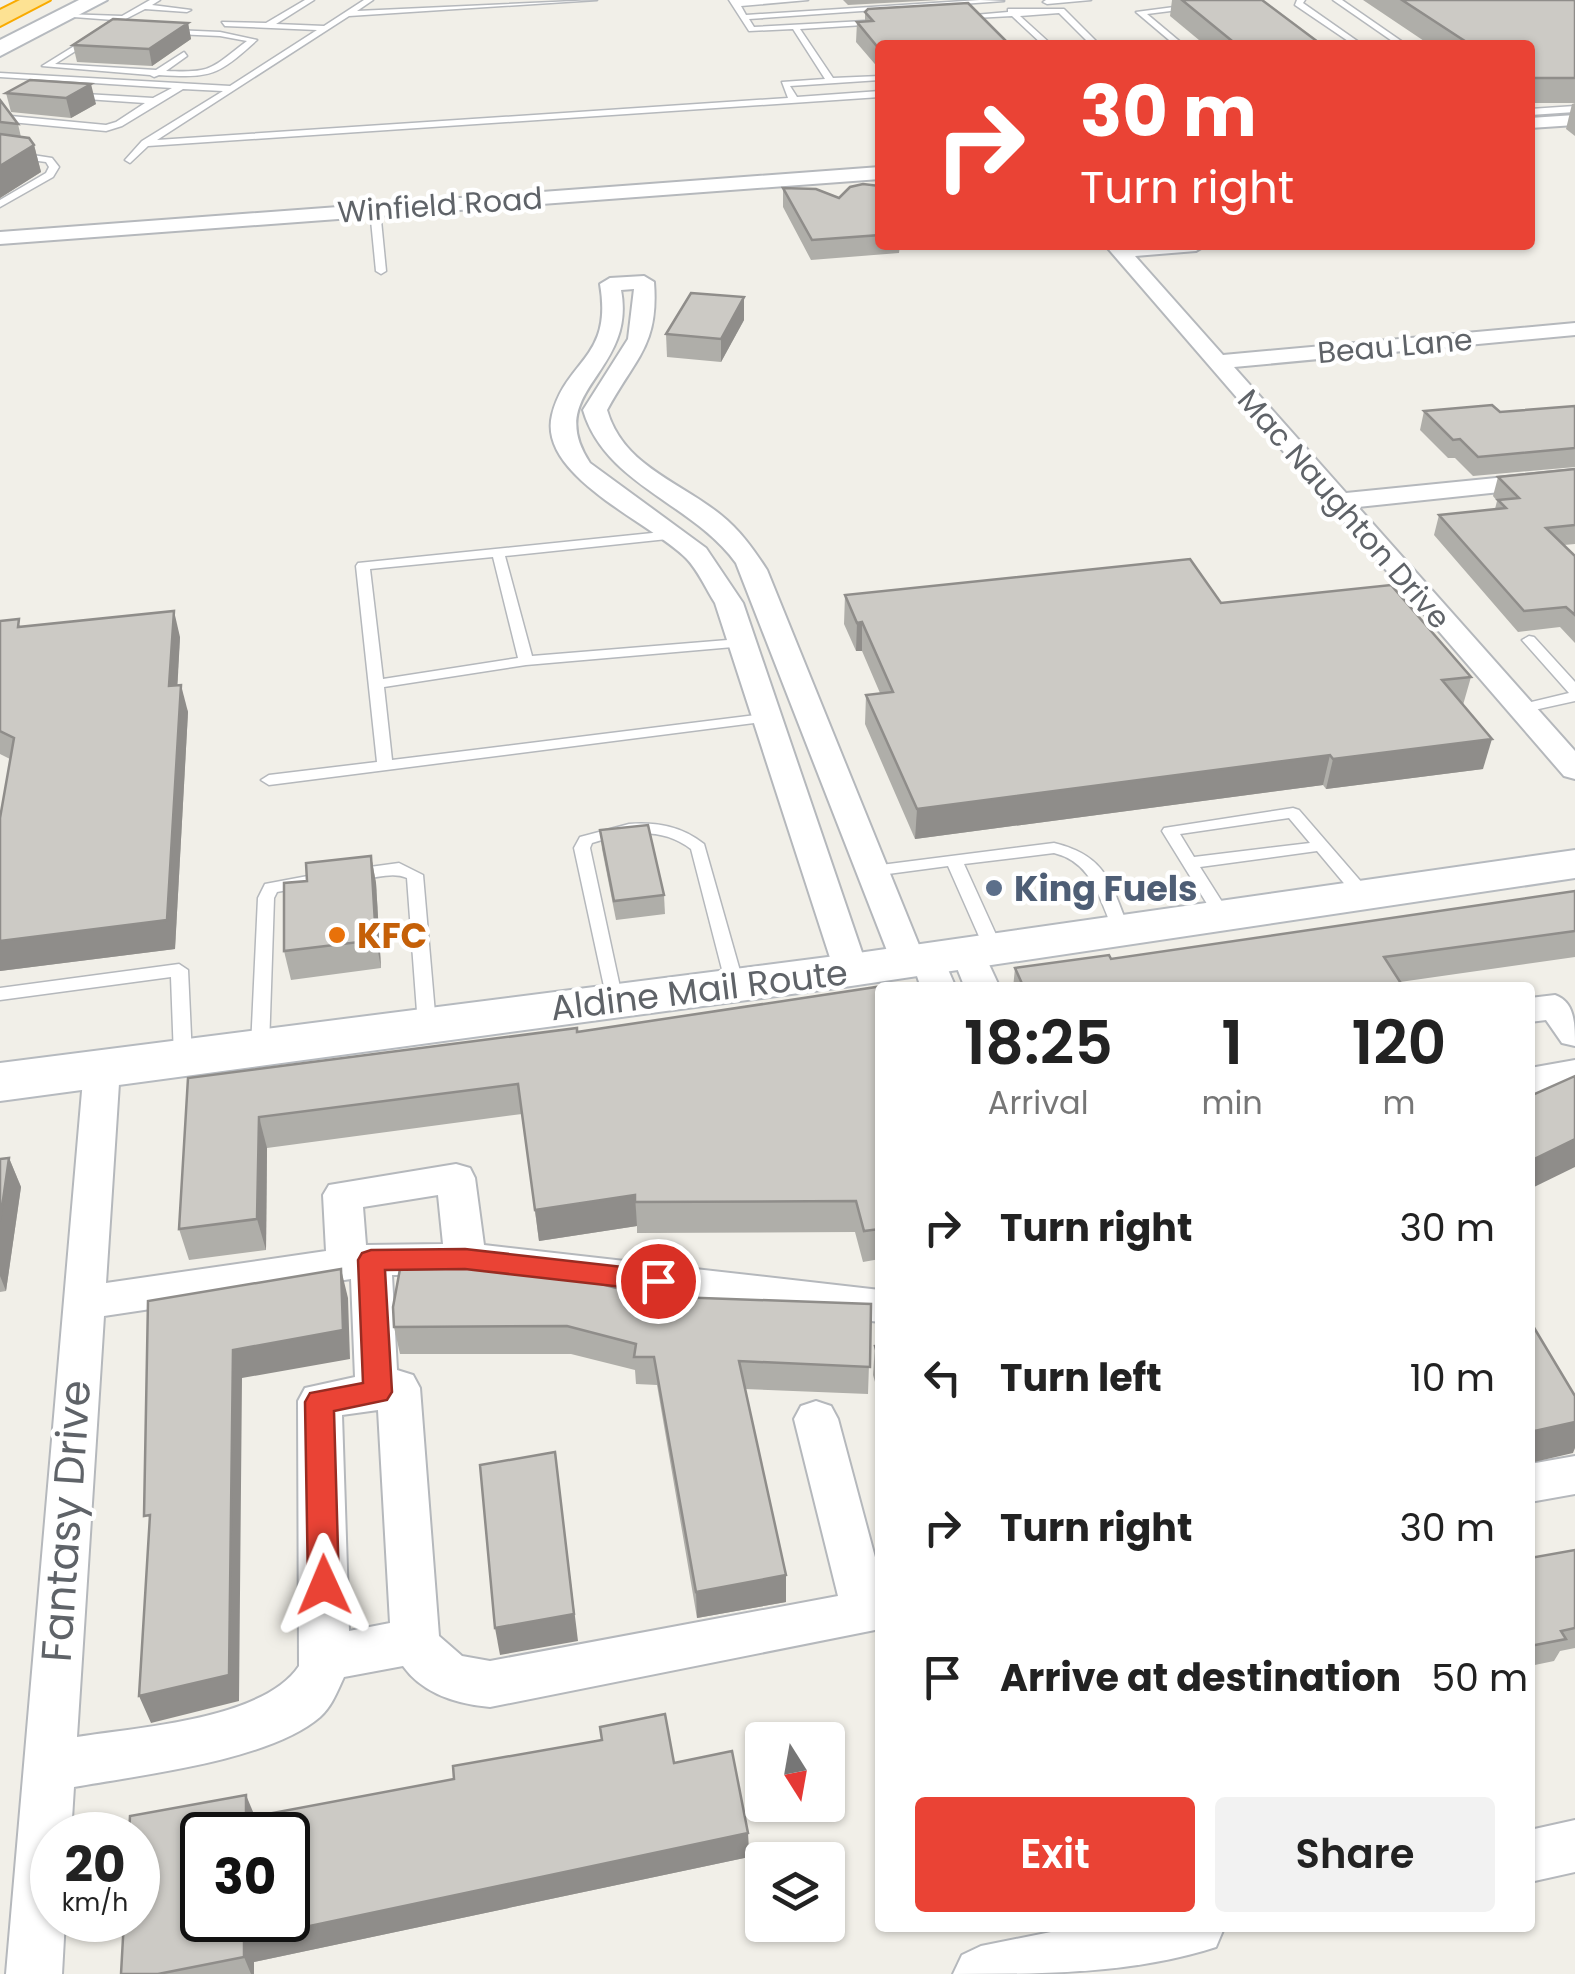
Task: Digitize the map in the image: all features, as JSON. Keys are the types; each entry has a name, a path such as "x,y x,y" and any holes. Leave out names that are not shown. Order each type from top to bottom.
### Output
{"highway":[{"path":"0,19 38,0"}],"main road":[{"path":"0,49 96,0"},
{"name":"Aldine Mail Route","path":"0,1082 735,986 929,969 1122,931 1575,864"}],"street":[{"path":"1535,123 1575,120"},
{"name":"Winfield Road","path":"0,238 875,172"},
{"name":"Mac Naughton Drive","path":"1120,250 1575,770"},
{"path":"644,282 648,316 641,340 595,410 598,429 624,462 708,518 739,546 757,578 873,871 929,969 764,718 728,603 718,584 696,554 581,468 567,451 560,432 566,403 606,346 614,326 610,284 644,282"},
{"name":"Beau Lane","path":"1215,362 1575,329"},
{"path":"560,432 598,429"},
{"path":"1337,502 1575,478"},
{"path":"718,584 757,578"},
{"path":"1535,1009 1555,1006 1575,1034"},
{"name":"Fantasy Drive","path":"34,1974 102,1068"},
{"path":"1535,1080 1575,1073"},
{"path":"378,1392 359,1262 343,1194 456,1178 465,1259"},
{"path":"84,1303 359,1262 465,1259 875,1305"},
{"path":"47,1767 239,1730 296,1706 312,1690 326,1658 320,1402 398,1388 414,1641 436,1670 468,1683 490,1684 866,1613 816,1420"},
{"path":"1535,1482 1575,1475"},
{"path":"326,1658 414,1641"},
{"path":"1535,1855 1575,1846"},
{"path":"981,1974 1178,1932"}],"lane":[{"path":"27,77 156,0"},
{"path":"168,21 204,0"},
{"path":"267,26 310,0"},
{"path":"130,160 145,143 369,0"},
{"path":"348,14 594,0"},
{"path":"743,17 804,0"},
{"path":"734,2 782,8 1087,0"},
{"path":"1300,0 1352,40"},
{"path":"1337,0 1396,40"},
{"path":"734,2 752,29 896,21"},
{"path":"1001,2 1043,40"},
{"path":"1174,40 1140,12 1206,5"},
{"path":"144,7 187,10"},
{"path":"936,18 1061,11 1091,40"},
{"path":"64,16 324,28"},
{"path":"194,46 227,24"},
{"path":"817,26 857,36"},
{"path":"795,27 831,81"},
{"path":"46,66 155,74 208,73 253,40 214,34 105,29"},
{"path":"141,84 184,54"},
{"path":"855,80 875,67"},
{"path":"0,75 232,88"},
{"path":"22,92 43,78"},
{"path":"794,100 785,84 875,78"},
{"path":"0,118 106,128 120,124 181,86"},
{"path":"60,94 154,100"},
{"path":"145,143 875,94"},
{"path":"1535,112 1575,109"},
{"path":"0,152 49,160 54,168 0,204"},
{"path":"375,210 382,271"},
{"path":"386,766 364,566 672,534"},
{"path":"498,552 526,661"},
{"path":"1520,709 1575,693 1570,681 1529,640"},
{"path":"377,684 526,661 740,643"},
{"path":"269,780 764,718"},
{"path":"1223,916 1170,830 1293,813 1364,896"},
{"path":"614,1001 582,848 586,840 597,835 645,828 676,832 698,847 735,986"},
{"path":"1189,863 1322,846"},
{"path":"873,871 1054,848 1076,851 1090,860 1122,931"},
{"path":"929,969 954,861"},
{"path":"260,1047 266,898 270,888 379,870 408,869 416,875 427,1026"},
{"path":"0,994 179,970 183,1057"}],"building":[{"path":"1182,0 1262,0 1315,40 1231,40"},
{"path":"1402,0 1575,1 1575,78 1535,78 1535,40 1463,40"},
{"path":"968,3 1005,40 875,40 875,44 857,22 873,21 865,12"},
{"path":"113,19 188,23 149,49 73,45"},
{"path":"30,80 91,84 66,98 6,93"},
{"path":"0,100 18,124 0,122"},
{"path":"0,134 29,138 34,145 0,166"},
{"path":"875,185 875,235 812,240 783,188 816,189 839,198 850,187"},
{"path":"691,293 744,297 721,339 666,334"},
{"path":"1492,405 1500,412 1575,406 1575,448 1478,457 1460,439 1453,440 1424,411"},
{"path":"1575,469 1575,525 1546,528 1575,556 1575,615 1566,607 1524,611 1439,515 1506,508 1498,500 1519,498 1498,477"},
{"path":"1190,559 1221,603 1391,585 1471,677 1442,680 1492,739 1333,759 1330,755 917,809 866,695 893,692 862,622 857,623 845,595"},
{"path":"174,611 169,686 181,685 167,920 0,941 0,818 14,738 0,731 0,621 19,619 18,627"},
{"path":"648,825 664,895 614,901 600,830"},
{"path":"371,856 376,940 284,951 284,883 307,881 306,863"},
{"path":"1575,891 1575,931 1384,957 1400,982 1021,982 1015,968 1109,955 1111,959"},
{"path":"875,987 875,1230 864,1231 856,1201 635,1202 635,1195 535,1210 518,1084 259,1117 257,1219 179,1229 188,1078 577,1028 577,1032"},
{"path":"1575,1076 1575,1139 1535,1159 1535,1094"},
{"path":"9,1158 0,1221 0,1159"},
{"path":"568,1268 567,1275 647,1296 871,1304 870,1367 739,1361 786,1575 696,1592 654,1357 634,1357 636,1344 567,1326 394,1327 393,1307 400,1269"},
{"path":"341,1269 343,1330 233,1350 229,1675 139,1696 150,1515 144,1516 148,1301"},
{"path":"1535,1329 1575,1396 1575,1422 1535,1431"},
{"path":"555,1452 574,1614 495,1628 480,1465"},
{"path":"1575,1550 1575,1628 1561,1631 1566,1639 1535,1645 1535,1557"},
{"path":"665,1714 674,1763 732,1751 748,1833 310,1926 310,1812 278,1812 454,1779 453,1766 602,1740 600,1727"},
{"path":"246,1795 246,1812 180,1812 180,1942 244,1942 244,1957 158,1974 121,1974 123,1942 160,1942 160,1812 152,1812"}],"place":[{"name":"King Fuels","path":"994,888"},
{"name":"KFC","path":"337,935"}],"route":[{"path":"324,1585 320,1402 378,1392 371,1260 465,1259 658,1281"}]}
